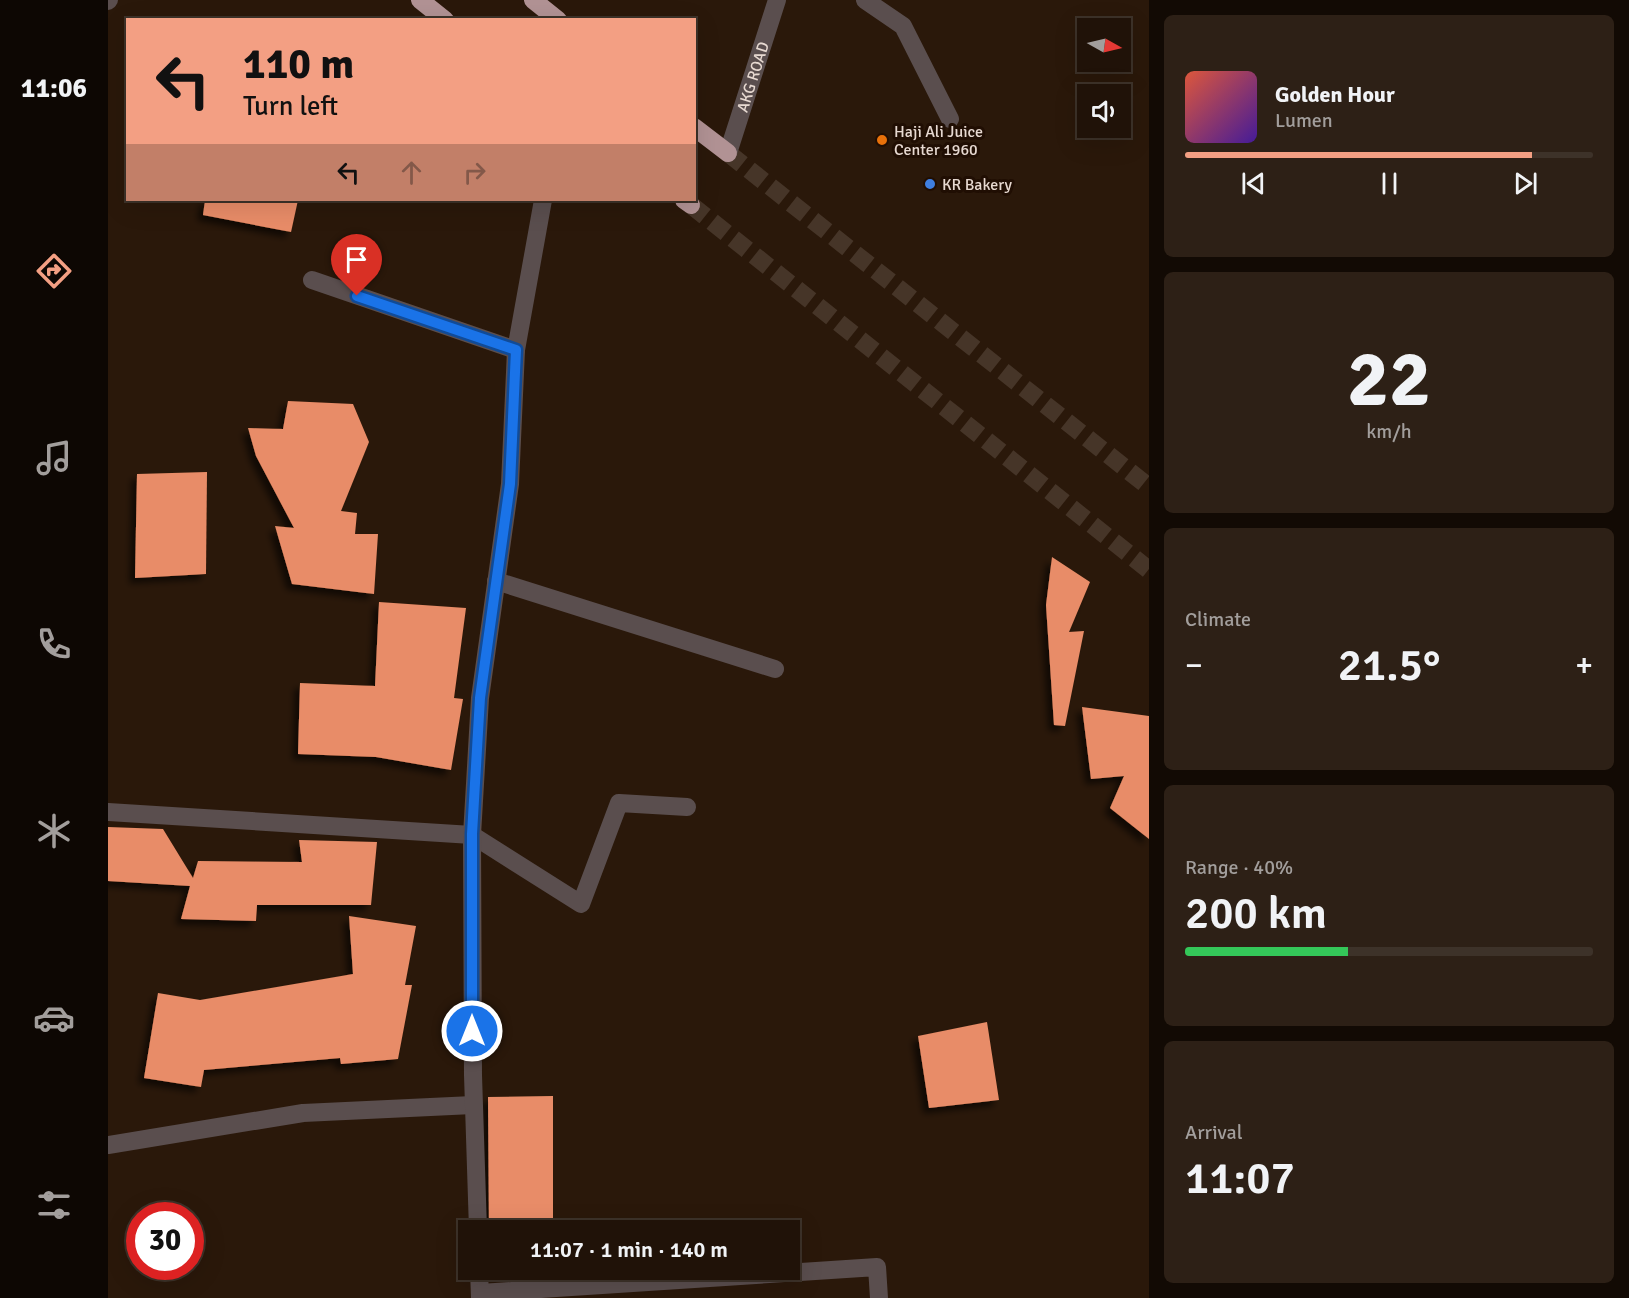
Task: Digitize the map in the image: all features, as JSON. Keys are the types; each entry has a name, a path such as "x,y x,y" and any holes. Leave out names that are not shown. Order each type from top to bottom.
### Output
{"highway":[{"path":"420,0 442,18"},
{"path":"533,0 556,18"},
{"path":"696,129 728,153"}],"street":[{"name":"AKG ROAD","path":"728,153 777,0"},
{"path":"865,0 903,26 950,119"},
{"path":"478,1220 473,1105 472,834 480,698 510,484 516,350 543,201"},
{"path":"312,280 516,350"},
{"path":"496,581 775,669"},
{"path":"108,812 472,834 581,904 619,803 687,807"},
{"path":"108,1145 303,1113 473,1105"},
{"path":"479,1280 480,1295 878,1267 879,1298"}],"building":[{"path":"205,201 298,201 291,232 203,215"},
{"path":"288,401 353,404 369,442 341,511 357,513 355,534 378,534 374,594 292,584 275,526 294,528 256,456 248,428 283,429"},
{"path":"207,472 206,574 135,578 137,474"},
{"path":"1052,557 1090,582 1069,632 1084,631 1065,726 1054,725 1046,605"},
{"path":"379,602 466,608 454,698 463,699 451,770 376,757 298,754 300,683 375,686"},
{"path":"1082,707 1149,716 1149,839 1110,808 1124,776 1091,779"},
{"path":"108,827 163,829 193,878 198,861 302,862 299,840 377,842 371,905 257,905 256,921 181,919 190,886 108,881"},
{"path":"349,916 416,926 405,985 412,985 398,1059 341,1064 340,1058 204,1070 201,1087 144,1078 158,993 200,1000 353,974"},
{"path":"987,1022 999,1100 929,1108 918,1036"},
{"path":"553,1096 553,1220 489,1220 488,1097"}],"tunnel":[{"path":"728,153 1149,487"},
{"path":"691,205 1149,570"}],"place":[{"name":"Haji Ali Juice Center 1960","path":"882,140"},
{"name":"KR Bakery","path":"930,184"}],"route":[{"path":"357,296 516,350 510,484 480,698 472,834 472,1031"}]}
